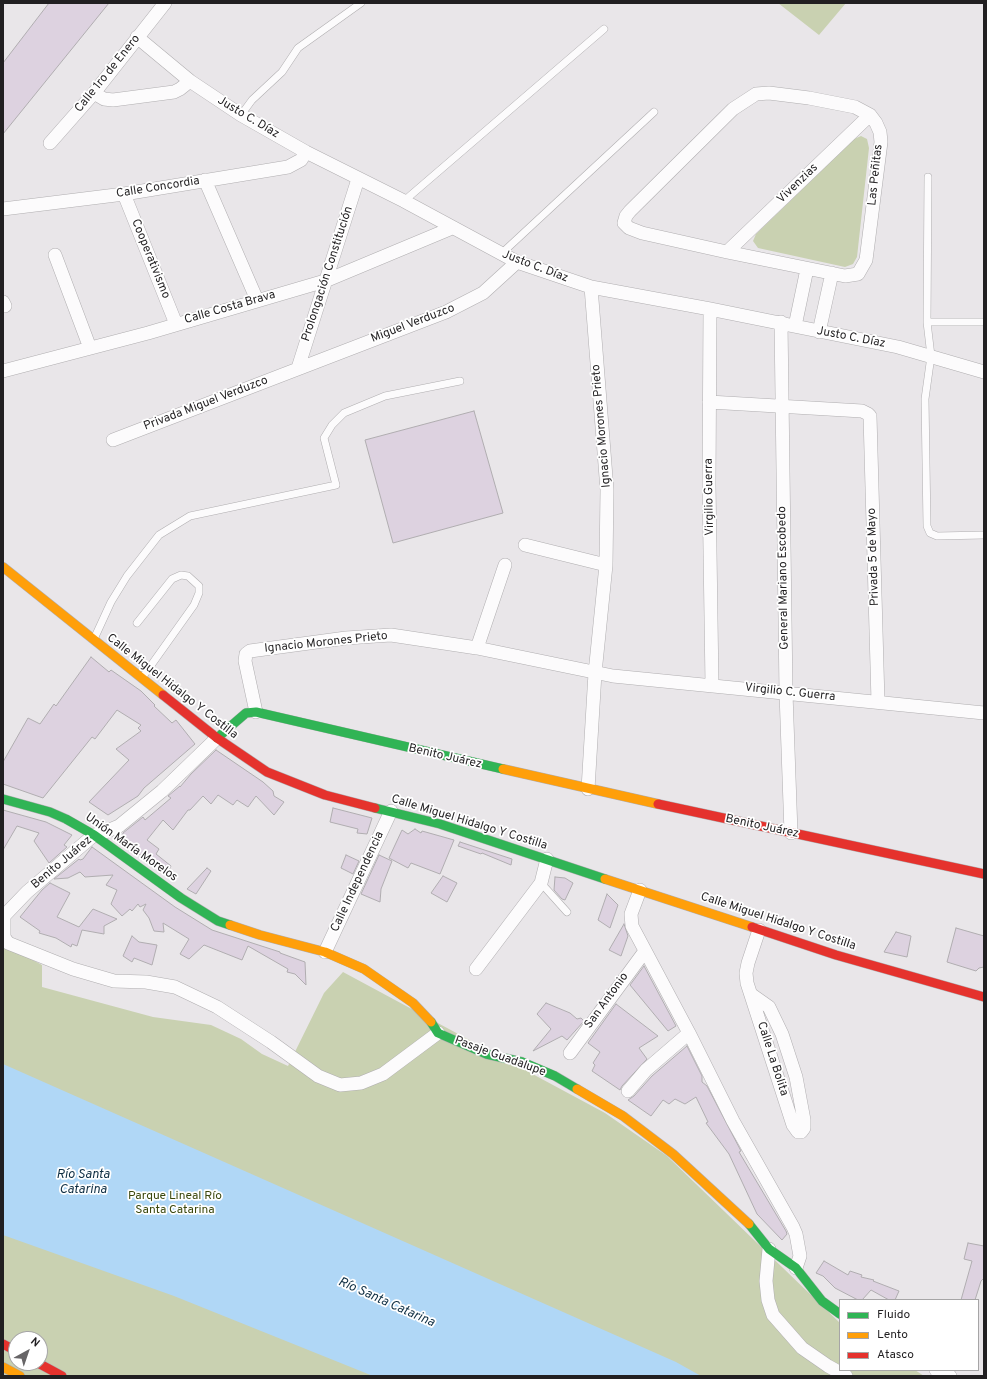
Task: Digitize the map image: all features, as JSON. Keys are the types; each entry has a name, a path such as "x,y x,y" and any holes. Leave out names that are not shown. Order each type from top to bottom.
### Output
{"main road":[{"name":"Calle Miguel Hidalgo Y Costilla","path":"3,567 141,679 217,738 267,772 325,795 440,824 836,955 984,997"},
{"name":"Benito Juárez","path":"217,738 238,719 246,714 256,712 588,789 984,874"},
{"name":"Unión María Morelos","path":"3,798 50,812 94,835 170,890 218,921 260,935 325,952"},
{"path":"325,952 364,970 413,1002 427,1017 438,1033"},
{"name":"Pasaje Guadalupe","path":"438,1033 486,1054 522,1062 596,1099 623,1116 674,1154 752,1227 769,1249 796,1268 822,1301 839,1313"},
{"path":"3,1367 20,1376"},
{"path":"48,1368 62,1376"}],"street":[{"name":"Calle 1ro de Enero","path":"50,143 94,93 165,3"},
{"name":"Justo C. Díaz","path":"137,37 190,81 241,115 306,152 404,201 517,262 591,287 781,322 819,332 931,356 984,372"},
{"path":"94,93 104,100 113,100 174,92 185,86 190,81"},
{"name":"Las Peñitas","path":"756,94 808,98 855,106 870,115 880,132 881,142 866,260 858,274 845,276 727,252 642,233 629,228 624,224 624,220 630,211 734,110 756,94"},
{"name":"Vivenzias","path":"727,252 870,115"},
{"name":"Calle Concordia","path":"3,209 124,194 288,167 301,160 306,152"},
{"name":"Prolongación Constitución","path":"298,368 358,179"},
{"path":"205,180 258,300"},
{"name":"Cooperativismo","path":"124,194 176,324"},
{"name":"Calle Costa Brava","path":"3,371 325,282 452,228"},
{"path":"55,255 90,348"},
{"name":"Miguel Verduzco","path":"298,368 465,303 483,293 517,262"},
{"path":"795,326 807,269"},
{"path":"819,332 832,273"},
{"name":"Ignacio Morones Prieto","path":"588,789 595,673 606,565 607,490 591,287"},
{"name":"Virgilio Guerra","path":"710,309 709,402 712,685"},
{"name":"General Mariano Escobedo","path":"781,322 786,693 791,833"},
{"name":"Privada Miguel Verduzco","path":"113,440 298,368"},
{"path":"709,402 782,406"},
{"name":"Privada 5 de Mayo","path":"782,406 862,411 868,414 870,427 878,702"},
{"path":"525,545 606,565"},
{"path":"477,648 505,566"},
{"name":"Ignacio Morones Prieto","path":"256,712 246,665 246,654 254,650 346,638 391,635 477,648 595,673"},
{"name":"Virgilio C. Guerra","path":"595,673 984,713"},
{"name":"Benito Juárez","path":"217,738 162,791 118,826 94,835 27,892 4,915 4,934 8,943 73,969 114,981 146,982 175,988 217,1007 271,1042 318,1076 340,1085 361,1083 383,1074 438,1033"},
{"name":"Calle Independencia","path":"325,952 392,811"},
{"path":"476,969 541,884 547,859"},
{"path":"640,890 630,919 732,1121 793,1227 796,1234 800,1256 796,1268"},
{"path":"759,930 746,973 750,989 769,1007 788,1050 771,1055"},
{"name":"San Antonio","path":"570,1053 645,951"},
{"name":"Calle La Bolita","path":"750,989 794,1125 799,1132 804,1128 804,1120 796,1077 788,1050"},
{"path":"628,1091 646,1070 689,1034"},
{"path":"769,1249 766,1281 768,1300 772,1315 802,1348 828,1366 846,1376"},
{"path":"938,1371 950,1376"}],"lane":[{"path":"241,115 252,100 282,72 298,48 360,3"},
{"path":"404,201 604,29"},
{"path":"501,254 654,112"},
{"path":"928,177 927,322 931,356 924,400 928,530 937,536 984,535"},
{"path":"927,322 984,322"},
{"path":"94,640 111,602 127,576 159,535 190,516 336,484 324,438 332,425 344,413 385,396 460,381"},
{"path":"137,623 172,579 181,575 188,576 199,586 199,593 194,605 141,679"},
{"path":"541,884 567,912"}],"green space":[{"path":"778,3 846,3 819,35"},
{"path":"861,136 867,139 869,148 857,257 853,264 845,267 758,248 753,241 756,234 854,139"},
{"name":"Parque Lineal Río Santa Catarina","path":"3,944 42,965 42,987 153,1017 211,1025 241,1039 262,1054 288,1066 324,993 343,972 605,1113 667,1156 839,1322 839,1371 916,1371 924,1376 3,1376"}],"water":[{"name":"Río Santa Catarina","path":"3,1064 676,1362 701,1376 373,1376 174,1296 3,1235"}],"building":[{"path":"49,3 109,3 3,134 3,63"},
{"path":"474,411 503,513 393,543 365,440"},
{"path":"91,657 109,672 111,670 141,691 172,723 176,720 195,744 144,788 138,796 108,815 89,802 129,760 116,749 141,731 138,728 141,725 117,710 95,739 92,737 43,798 3,784 3,762 28,718 40,724 54,704 56,706"},
{"path":"216,750 263,782 273,791 274,796 284,802 274,815 256,796 248,807 237,800 233,805 218,795 211,804 203,796 190,810 188,810 173,830 163,820 147,840 159,849 156,854 171,866 167,874 122,842 123,833 143,817 145,820 171,798 168,796 180,787"},
{"path":"333,808 372,818 367,834 357,833 358,829 330,822"},
{"path":"3,810 46,822 72,835 64,845 67,847 49,863 34,841 39,833 17,826 3,850"},
{"path":"415,829 421,833 422,831 454,840 440,874 411,863 408,868 389,858 402,830 408,834"},
{"path":"460,842 512,859 511,865 482,853 481,854 458,846"},
{"path":"92,847 175,907 212,930 280,952 305,962 306,985 295,974 287,972 288,969 248,946 242,960 204,945 189,959 180,954 189,939 163,923 164,932 154,931 149,918 143,910 146,904 140,907 138,904 132,911 130,909 122,916 111,904 117,890 106,885 113,875 85,877 80,872 68,878 54,879 79,859 83,859"},
{"path":"346,855 359,861 353,874 341,868"},
{"path":"379,855 392,861 381,889 380,902 361,894"},
{"path":"207,868 211,871 196,894 187,889"},
{"path":"443,876 457,883 447,902 431,893"},
{"path":"555,877 565,878 573,883 565,900 562,899 554,890"},
{"path":"50,883 70,893 57,917 79,927 93,909 117,919 104,926 104,934 82,930 77,946 72,944 71,947 56,938 39,933 40,931 20,917 42,890"},
{"path":"607,894 618,905 610,928 598,920"},
{"path":"624,924 628,936 621,956 609,950"},
{"path":"956,928 984,936 984,967 979,968 976,971 947,962"},
{"path":"896,932 911,936 907,957 884,952"},
{"path":"132,936 139,942 157,945 152,965 134,958 132,962 123,956"},
{"path":"644,966 676,1026 668,1031 630,985"},
{"path":"546,1003 570,1013 577,1019 581,1018 584,1021 567,1040 562,1036 533,1051 551,1029 537,1014"},
{"path":"616,1004 658,1036 639,1048 647,1059 620,1090 592,1071 595,1065 593,1063 600,1052 588,1043"},
{"path":"687,1046 702,1076 702,1082 707,1086 741,1151 739,1152 786,1231 787,1234 782,1240 757,1214 729,1154 706,1123 708,1122 696,1097 685,1104 675,1099 669,1104 663,1100 651,1116 628,1100 634,1096 652,1076"},
{"path":"968,1243 984,1246 984,1278 981,1281 975,1299 961,1299 972,1261 964,1259"},
{"path":"824,1261 848,1275 850,1271 862,1275 861,1277 874,1280 873,1281 899,1291 895,1299 887,1299 871,1290 863,1299 856,1299 835,1288 823,1276 816,1273"}],"traffic: fast":[{"path":"217,738 246,713 256,712 503,769"},
{"path":"3,799 50,812 66,819 94,835 181,898 218,921 230,925"},
{"path":"375,808 440,824 605,879"},
{"path":"431,1022 438,1033 486,1054 522,1062 555,1076 577,1089"},
{"path":"749,1224 769,1249 796,1268 822,1301 839,1313"}],"traffic: slow":[{"path":"3,567 163,695"},
{"path":"503,769 658,804"},
{"path":"605,879 752,927"},
{"path":"230,925 260,935 325,952 364,969 413,1003 431,1022"},
{"path":"577,1089 623,1116 673,1154 749,1224"},
{"path":"3,1367 20,1376"}],"traffic: jam":[{"path":"163,695 217,738 267,772 325,795 375,808"},
{"path":"658,804 984,874"},
{"path":"752,927 836,955 984,997"},
{"path":"3,1344 8,1347"},
{"path":"48,1368 62,1376"}]}
